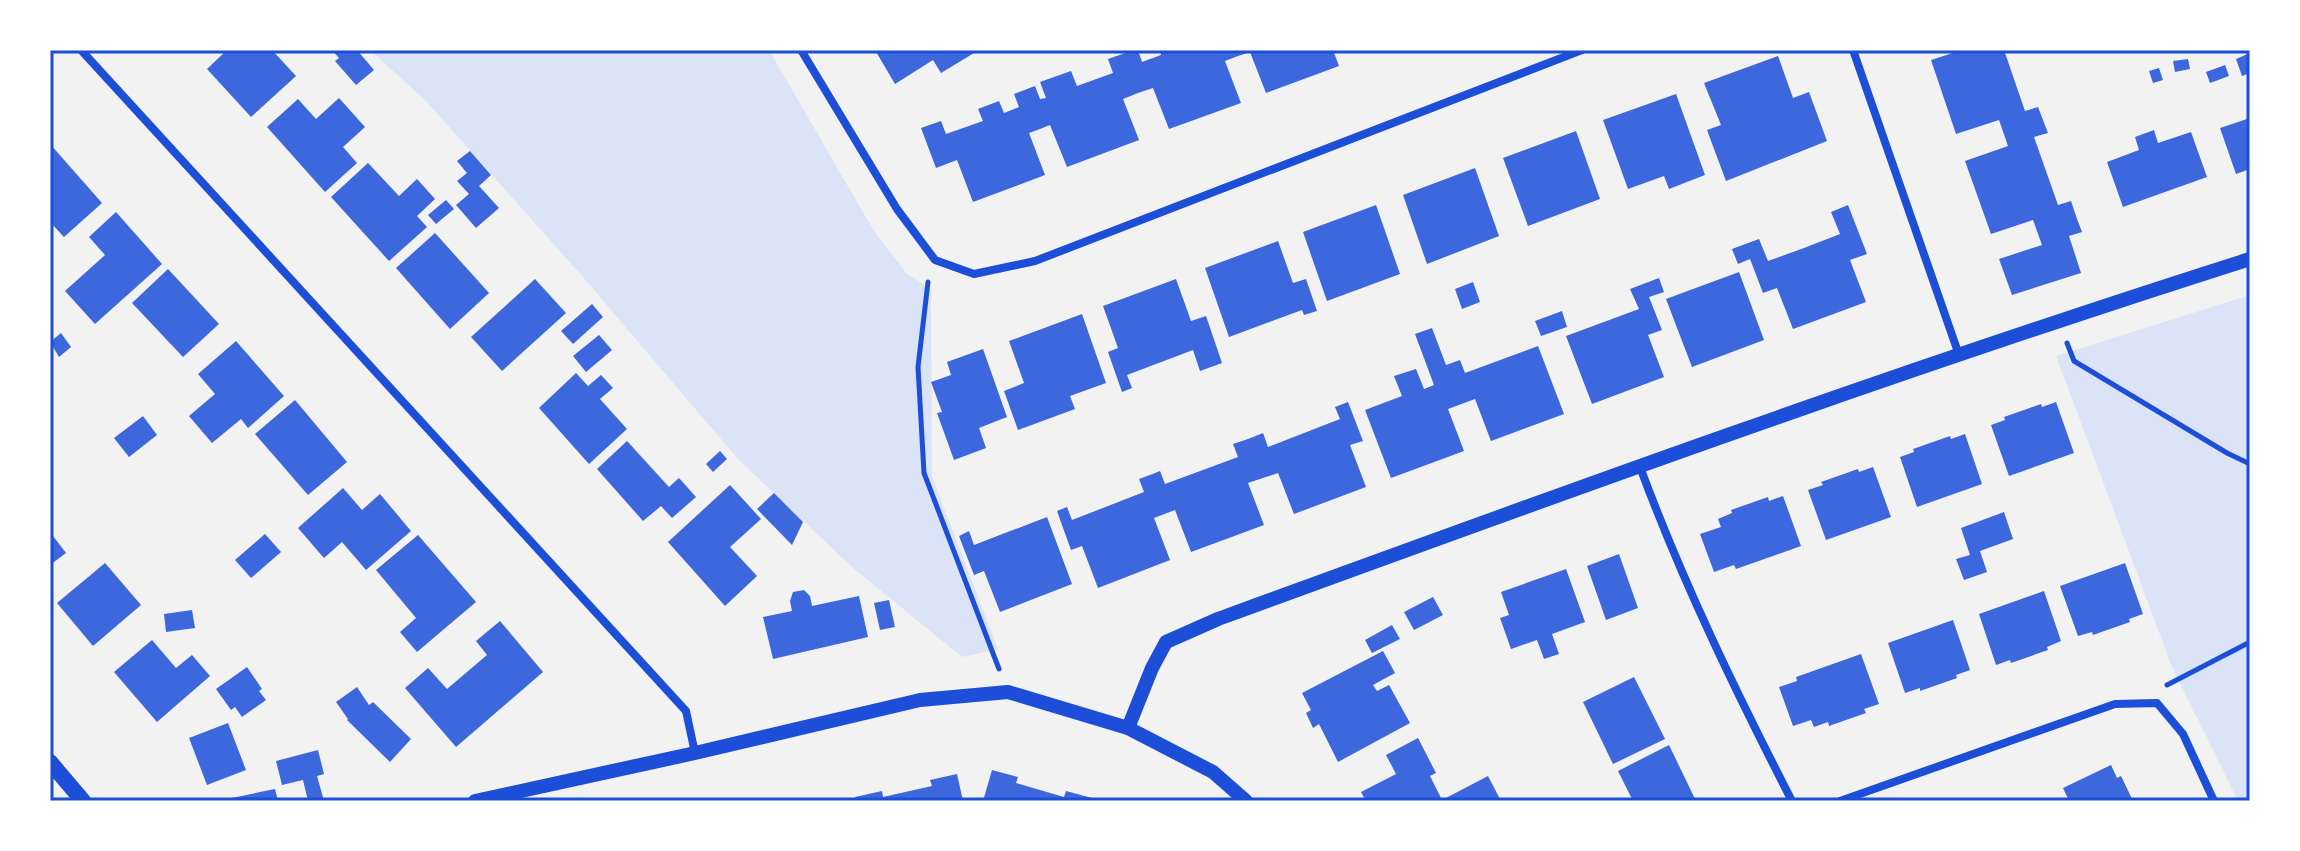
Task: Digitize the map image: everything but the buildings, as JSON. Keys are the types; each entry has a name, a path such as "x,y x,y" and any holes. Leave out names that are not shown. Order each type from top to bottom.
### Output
{"main road":[{"path":"50,762 83,801"}],"street":[{"path":"81,50 686,711 695,753"},
{"path":"801,50 897,209 935,260 974,274 1035,261 1582,50"},
{"path":"1853,50 1959,355"},
{"path":"1128,728 1166,642 1218,619 1959,355 2250,259"},
{"path":"1640,467 1720,661 1792,801"},
{"path":"475,801 920,700 1008,692 1128,728 1213,772 1246,801"},
{"path":"1840,801 2115,704 2157,703 2183,734 2214,801"}],"path":[{"path":"935,260 927,287 918,367 924,473 1008,692"},
{"path":"2058,321 2074,361 2250,464"},
{"path":"2157,703 2168,682 2250,642"}],"shaded area":[{"path":"370,50 769,50 874,231 907,274 931,289 932,476 998,649 962,657 853,568 738,459 582,276 426,101"},
{"path":"2250,295 2250,801 2238,801 2172,667 2056,356"}]}
